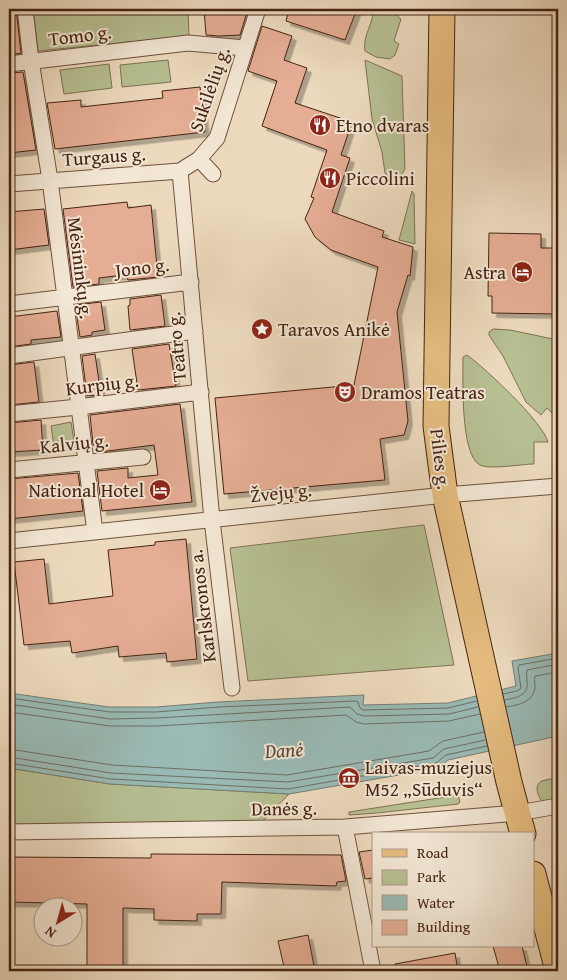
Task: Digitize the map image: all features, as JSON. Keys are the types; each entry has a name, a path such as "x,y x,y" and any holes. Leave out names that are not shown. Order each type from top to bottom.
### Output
{"main road":[{"name":"Pilies g.","path":"442,9 436,426 445,495 509,782 520,823"},
{"path":"534,878 558,971"}],"street":[{"name":"Mėsininkų g.","path":"25,9 31,61 50,180 95,532"},
{"name":"Sukilėlių g.","path":"213,174 199,159 217,138 258,9"},
{"name":"Tomo g.","path":"9,64 188,43 245,48"},
{"name":"Turgaus g.","path":"9,184 180,171 199,159"},
{"name":"Teatro g.","path":"180,171 212,520"},
{"name":"Jono g.","path":"9,304 191,282"},
{"path":"9,356 195,331"},
{"name":"Kurpių g.","path":"9,414 201,392"},
{"name":"Kalvių g.","path":"9,470 143,457"},
{"name":"Žvejų g.","path":"9,541 445,495 558,486"},
{"name":"Karlskronos a.","path":"212,520 232,688"},
{"name":"Danės g.","path":"9,832 520,823 558,806"},
{"path":"345,827 373,971"}],"green space":[{"path":"33,9 188,9 189,36 38,51"},
{"path":"372,9 398,9 396,15 401,19 394,41 399,44 395,55 390,59 376,57 365,51 365,39 373,14"},
{"path":"168,60 171,82 122,87 120,65"},
{"path":"365,60 402,76 405,169 399,179 393,180 385,173 382,152 372,119"},
{"path":"109,64 112,88 64,94 60,70"},
{"path":"412,191 414,194 415,244 399,240"},
{"path":"493,329 510,330 553,339 555,344 554,415 547,408 541,415 526,402 503,356 489,335 489,332"},
{"path":"467,355 525,409 544,433 548,442 534,442 534,464 498,467 484,466 480,465 474,458 469,447 464,415 463,357"},
{"path":"71,422 75,449 55,452 51,426"},
{"path":"424,525 454,665 248,681 230,548"},
{"path":"9,768 110,784 289,794 256,828 9,832"},
{"path":"558,778 558,799 543,802 538,794 537,788 539,783 544,780"},
{"path":"458,795 460,802 458,804 349,815 349,812"}],"water":[{"name":"Danė","path":"558,653 558,736 448,760 439,768 289,794 110,784 9,768 9,693 109,707 156,707 364,695 363,705 448,703 516,686 512,661"}],"building":[{"path":"9,9 16,9 21,53 9,55"},
{"path":"204,9 248,9 240,35 206,35"},
{"path":"289,9 357,9 345,40 286,21"},
{"name":"Dramos Teatras","path":"262,26 292,36 284,60 307,68 295,103 352,122 341,155 350,158 332,212 384,231 382,237 413,247 410,276 408,275 397,312 408,421 404,435 380,439 385,480 224,494 215,398 354,385 378,267 331,250 315,237 305,219 314,198 311,197 327,150 262,126 277,81 248,71"},
{"path":"23,72 36,150 9,153 9,73"},
{"path":"200,87 205,132 55,149 47,103 81,100 81,107 163,98 162,91"},
{"path":"127,202 128,208 151,205 158,277 128,280 127,276 124,275 99,278 99,284 73,287 63,209"},
{"path":"44,209 49,245 9,250 9,212"},
{"name":"Astra","path":"489,233 541,234 541,248 556,248 555,314 492,313 492,296 488,296"},
{"path":"161,295 165,326 130,330 128,306 130,305 130,299"},
{"path":"101,302 105,330 92,332 92,335 80,337 75,305"},
{"path":"57,311 61,337 31,340 31,344 9,347 9,317"},
{"path":"169,344 176,386 138,390 132,349"},
{"path":"95,354 101,395 87,396 82,356"},
{"path":"34,362 39,402 9,405 9,365"},
{"path":"180,404 192,502 102,511 97,471 128,468 128,478 158,475 154,445 100,452 99,445 93,445 90,415"},
{"path":"41,420 43,450 9,452 9,423"},
{"path":"78,473 83,511 9,519 9,479"},
{"path":"186,539 197,659 167,662 166,653 119,657 118,646 72,653 70,641 24,645 14,562 44,559 49,604 113,596 108,550 155,545 155,542"},
{"path":"372,850 372,878 365,879 359,852"},
{"path":"151,854 341,855 346,881 337,882 336,886 222,882 221,914 197,914 197,921 154,920 154,909 123,908 123,970 87,968 87,904 82,904 82,898 32,898 32,903 9,902 9,857 151,858"},
{"path":"308,935 315,971 285,971 278,941"},
{"path":"494,948 522,948 528,971 500,971"},
{"path":"455,953 458,971 395,971 395,964"}],"place":[{"name":"Etno dvaras","path":"320,125"},
{"name":"Piccolini","path":"330,178"},
{"name":"Astra","path":"522,272"},
{"name":"Taravos Anikė","path":"262,329"},
{"name":"Dramos Teatras","path":"345,392"},
{"name":"National Hotel","path":"160,490"},
{"name":"Laivas-muziejus M52 „Sūduvis“","path":"349,778"}]}
